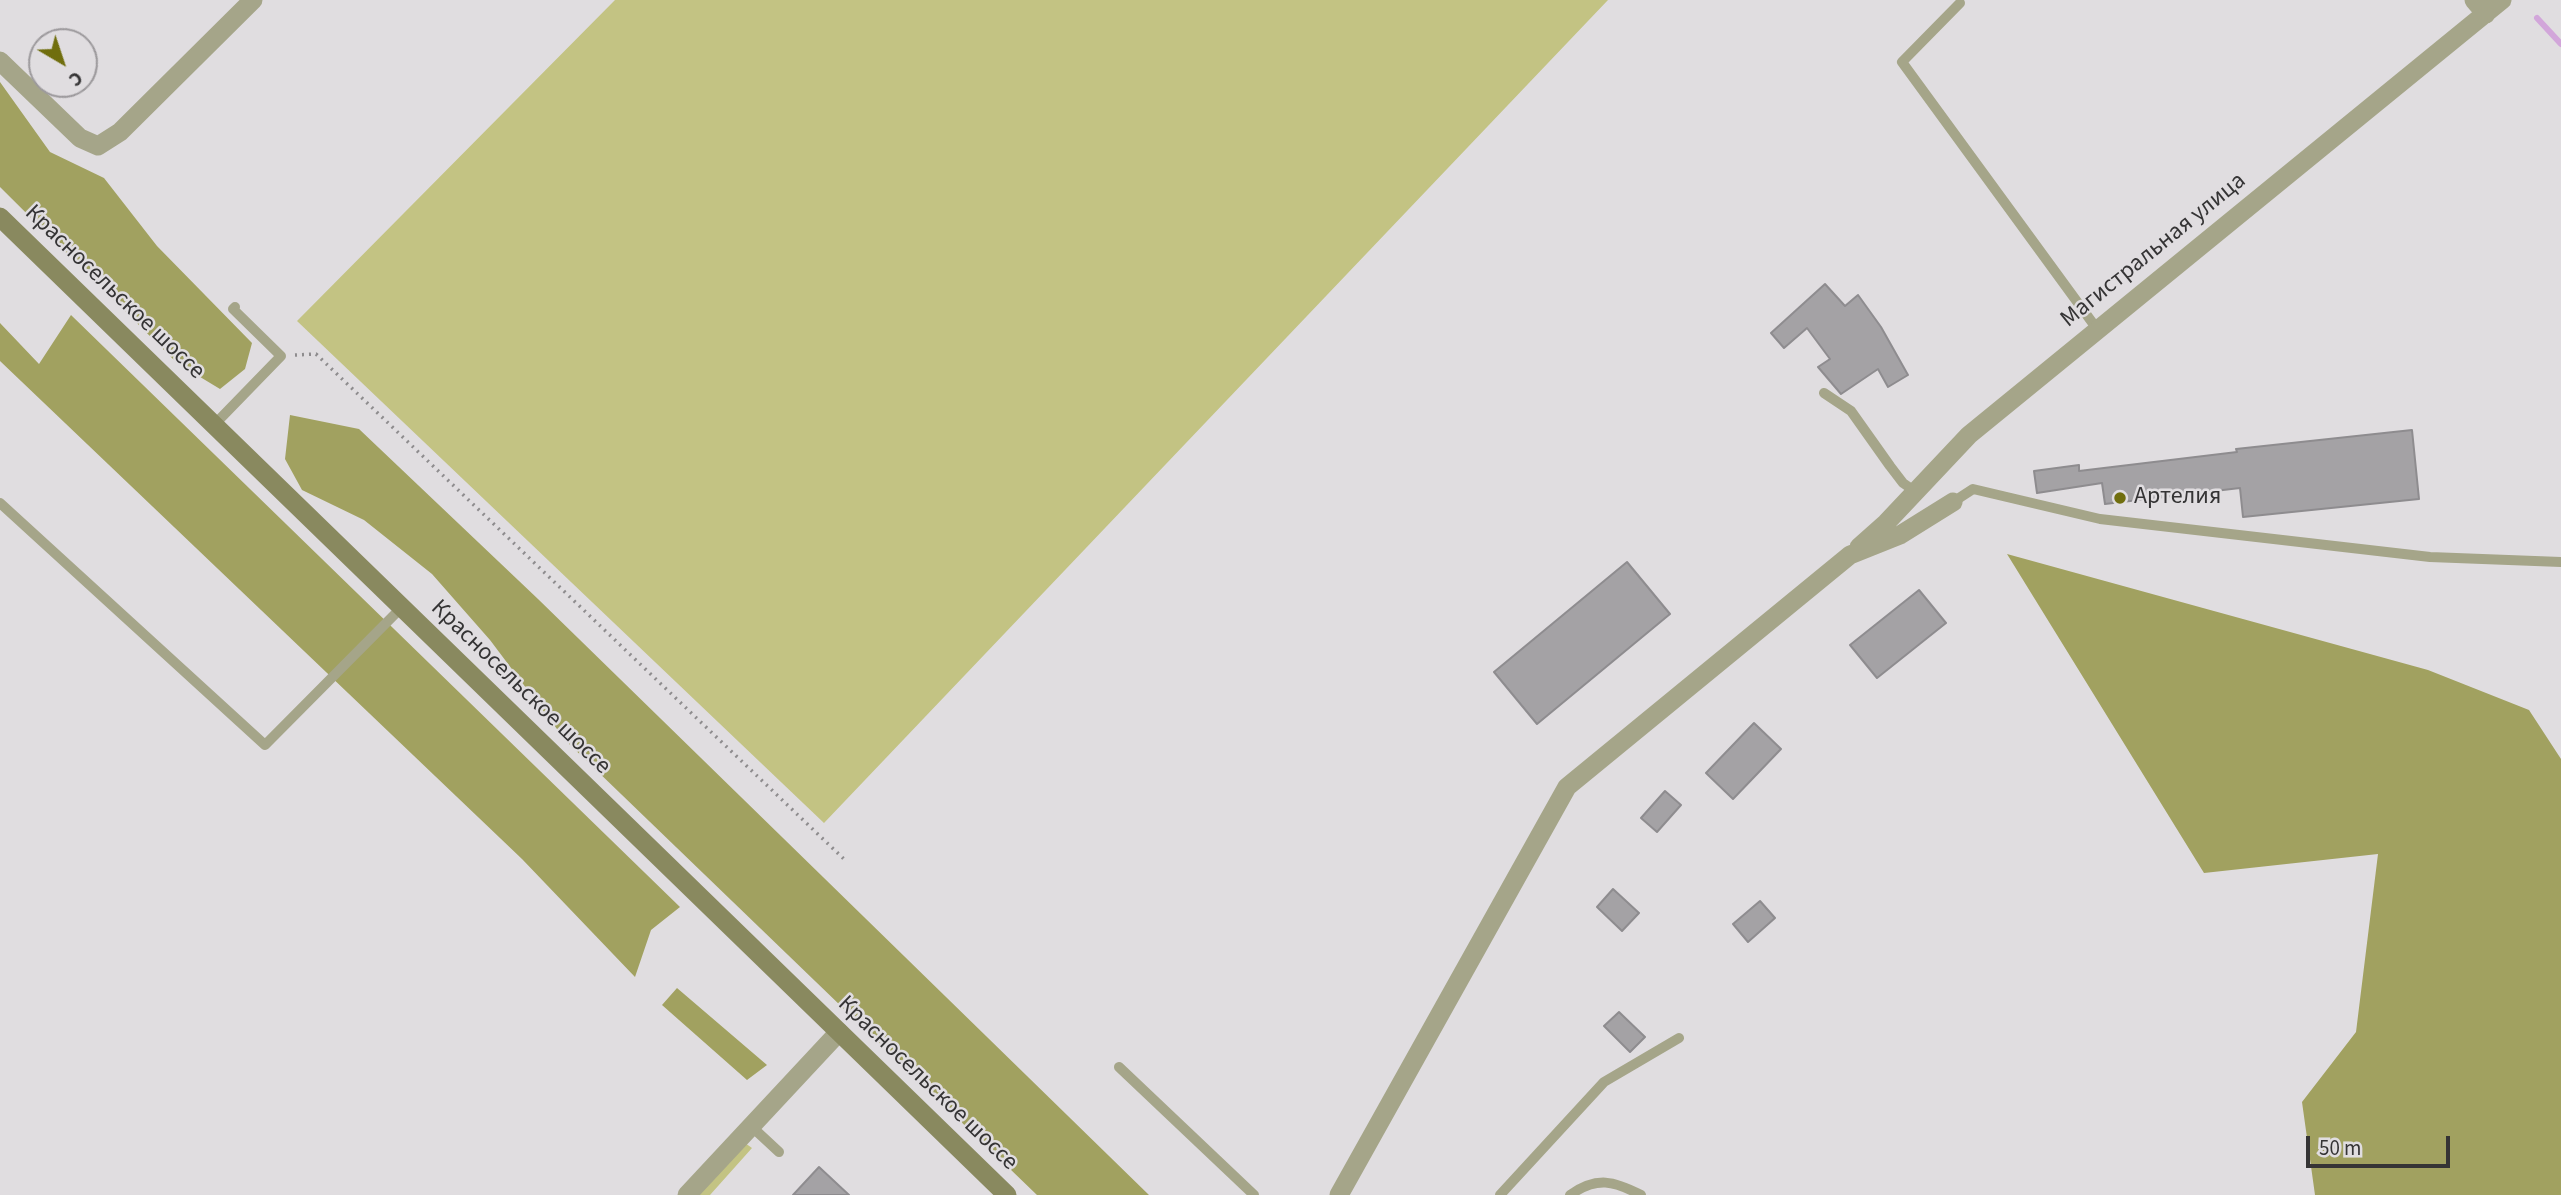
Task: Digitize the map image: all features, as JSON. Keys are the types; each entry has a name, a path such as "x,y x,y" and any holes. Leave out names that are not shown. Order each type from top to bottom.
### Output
{"main road":[{"name":"Красносельское шоссе","path":"0,217 1007,1195"}],"street":[{"path":"0,61 80,138 98,146 120,132 253,0"},
{"name":"Магистральная улица","path":"1850,555 1916,492 1969,435 2480,7 2502,0"},
{"path":"1339,1195 1567,787 1850,555 1900,536 1953,502"},
{"path":"687,1195 839,1032"}],"lane":[{"path":"1960,3 1902,62 2097,329"},
{"path":"214,425 281,356 233,309 235,307"},
{"path":"1824,393 1851,411 1897,475 1916,492"},
{"path":"1953,502 1973,489 2100,519 2430,557 2561,562"},
{"path":"0,503 265,745 402,607"},
{"path":"1500,1195 1604,1082 1679,1038"},
{"path":"1119,1066 1254,1195"},
{"path":"751,1126 779,1152"},
{"path":"1570,1195 1580,1188 1608,1181 1641,1195"}],"path":[{"path":"281,356 316,354 846,861"}],"green space":[{"path":"615,0 1608,0 824,823 297,321"},
{"path":"745,1143 752,1148 710,1195 698,1195"}],"shaded area":[{"path":"0,82 50,152 104,178 157,246 252,343 245,369 220,389 177,363 0,187"},
{"path":"71,315 680,907 651,930 635,977 522,859 0,361 0,323 39,364"},
{"path":"290,415 359,429 538,599 1149,1195 1037,1195 566,741 490,640 432,574 364,520 302,490 285,459"},
{"path":"2007,554 2428,670 2529,710 2561,759 2561,1195 2315,1195 2302,1102 2356,1032 2378,854 2204,873"},
{"path":"677,988 767,1065 747,1080 662,1005"}],"building":[{"path":"1825,284 1845,306 1858,295 1881,327 1908,375 1888,387 1878,369 1841,394 1818,367 1830,359 1807,328 1784,348 1771,333"},
{"path":"2412,430 2419,499 2243,517 2240,488 2105,504 2102,483 2037,493 2034,471 2079,465 2079,471 2237,452 2236,449"},
{"path":"1627,562 1670,614 1537,724 1494,672"},
{"path":"1919,590 1946,623 1877,678 1850,645"},
{"path":"1754,723 1781,749 1733,799 1706,773"},
{"path":"1665,791 1681,805 1657,832 1641,818"},
{"path":"1613,889 1639,913 1622,931 1597,907"},
{"path":"1760,901 1775,918 1748,942 1733,924"},
{"path":"1619,1012 1645,1037 1630,1052 1604,1026"},
{"path":"819,1167 849,1195 793,1195"}],"waterway":[{"path":"2537,18 2561,44"}],"place":[{"name":"Артелия","path":"2120,498"}]}
